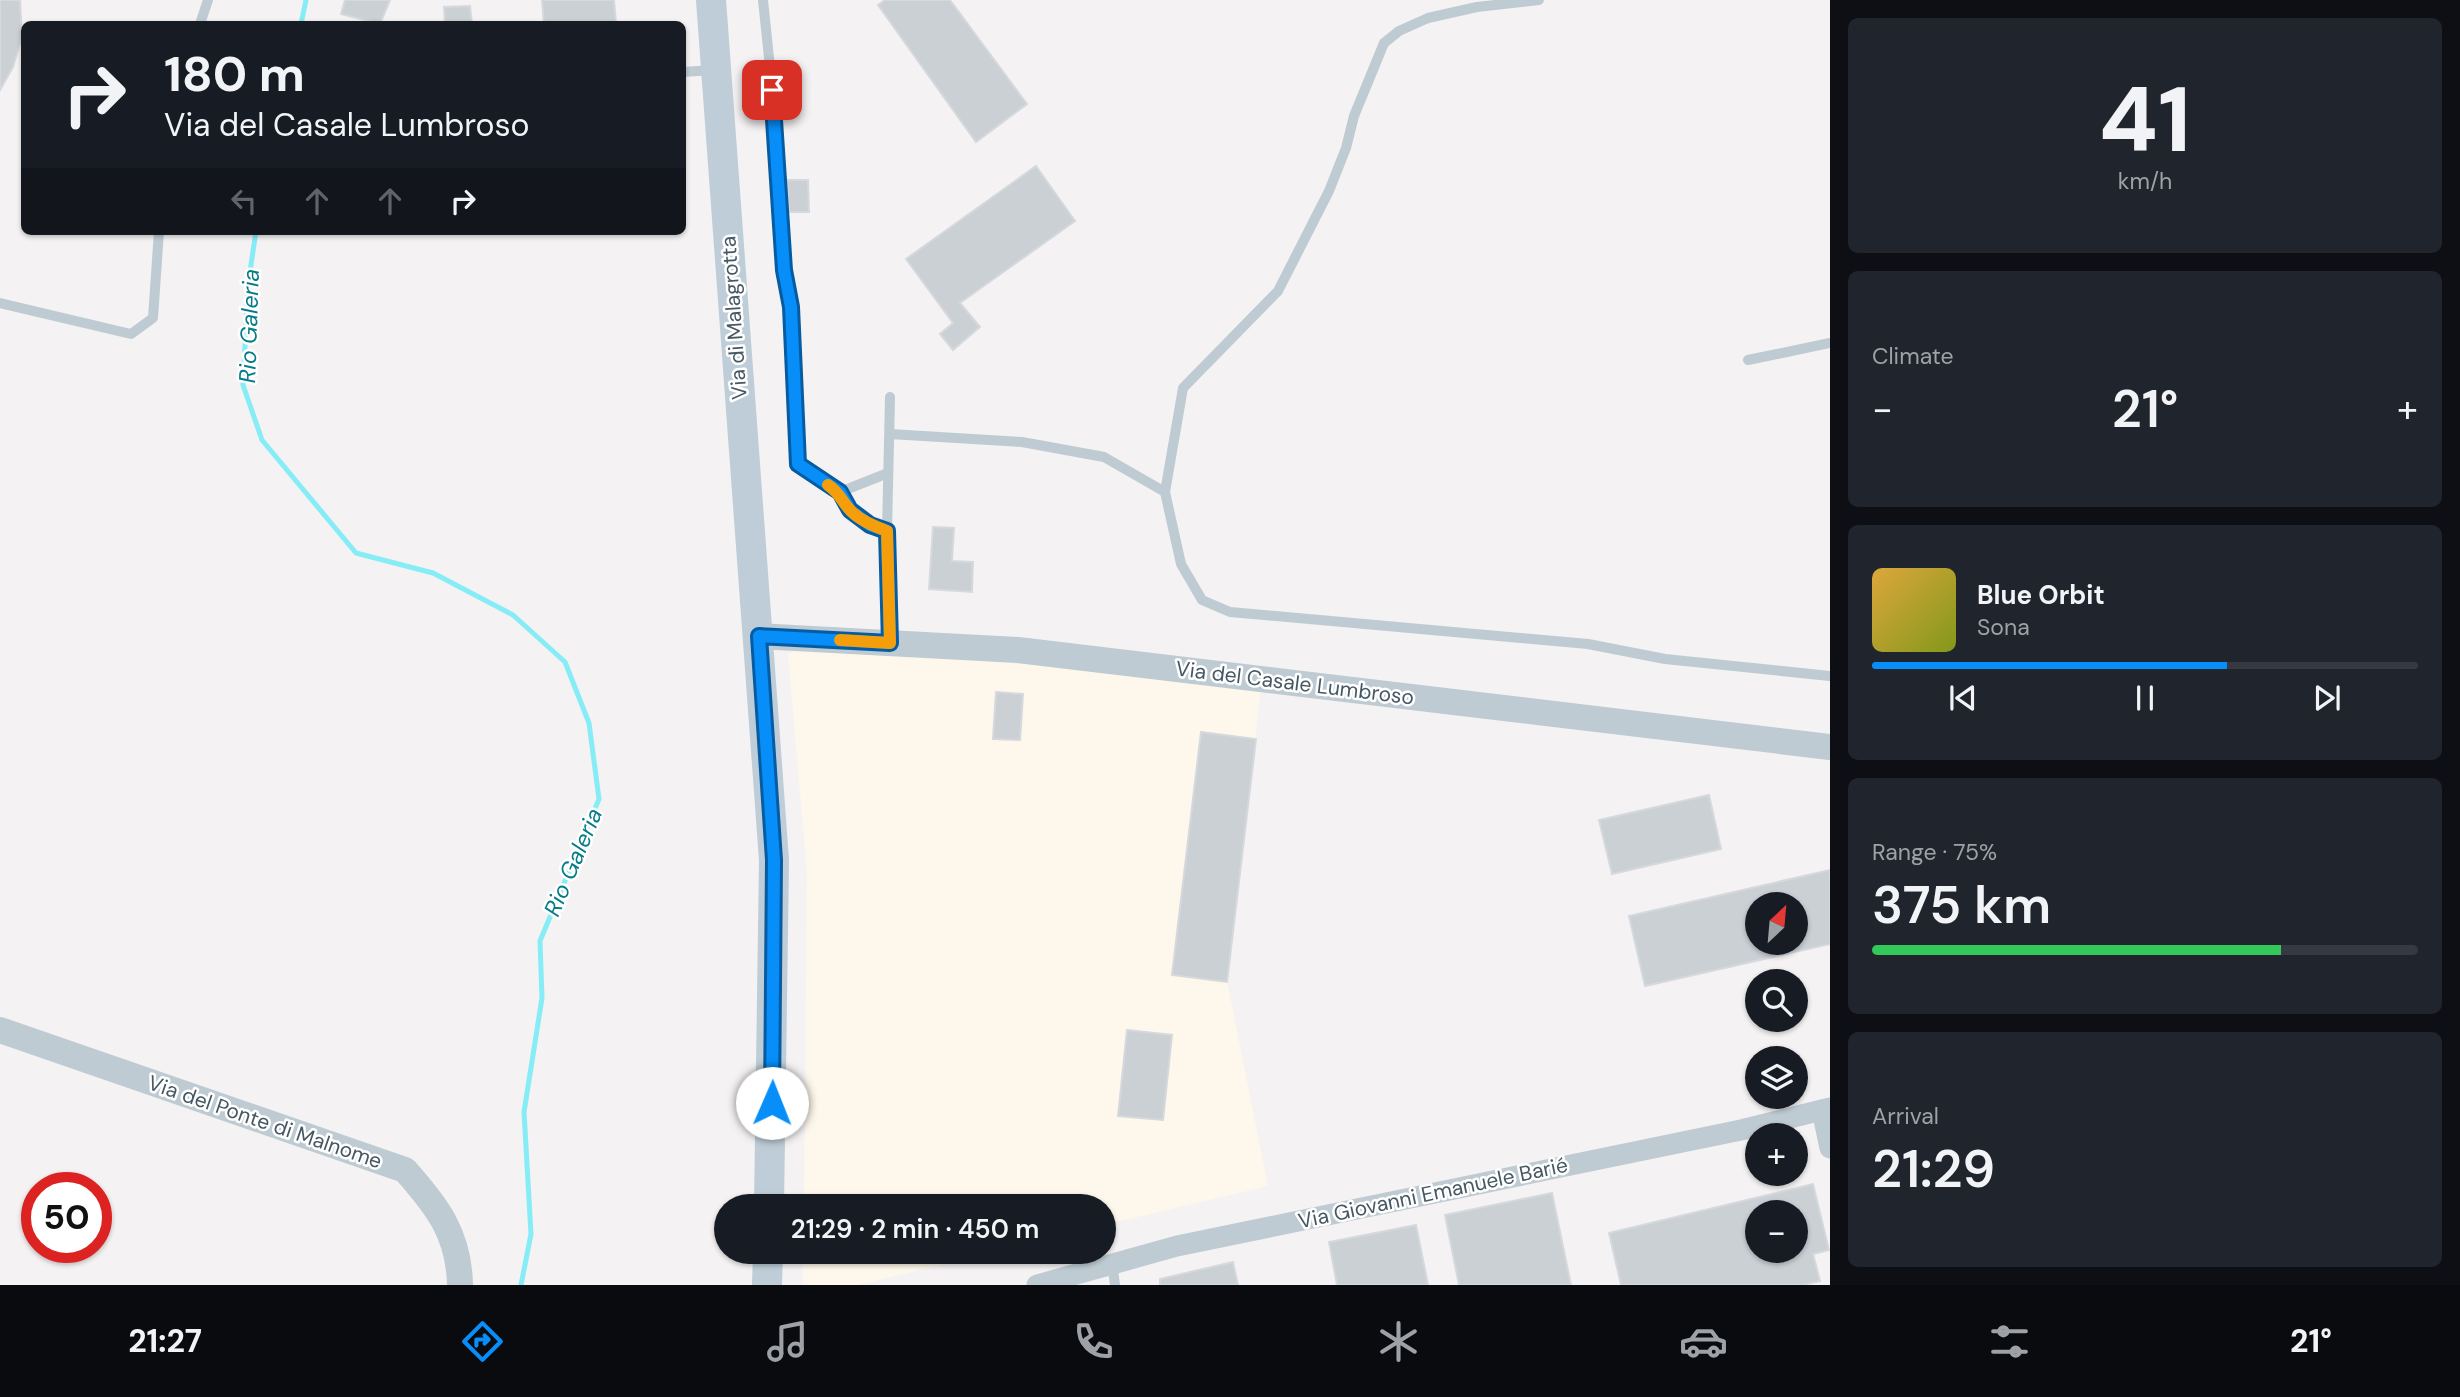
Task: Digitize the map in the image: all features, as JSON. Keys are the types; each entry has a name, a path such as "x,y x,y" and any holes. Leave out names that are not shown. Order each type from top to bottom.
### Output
{"main road":[{"name":"Via di Malagrotta","path":"711,0 774,860 769,1194"},
{"path":"767,1285 768,1264"}],"street":[{"name":"Via del Casale Lumbroso","path":"759,636 1062,655 1830,747"},
{"name":"Via del Ponte di Malnome","path":"0,1030 405,1170 440,1209 460,1265 460,1285"},
{"path":"1826,1109 1830,1148"},
{"name":"Via Giovanni Emanuele Barié","path":"1116,1262 1177,1246 1741,1130 1826,1109"},
{"name":"Via Giovanni Emanuele Barié","path":"1048,1283 1109,1264"}],"lane":[{"path":"201,21 208,0"},
{"path":"764,0 775,116 784,270 791,307 798,464 840,492 850,510 870,525 887,531"},
{"path":"1539,0 1477,7 1428,18 1399,31 1384,43 1354,116 1346,148 1329,191 1278,291 1183,388 1165,492 1181,564 1202,600 1230,612 1588,644 1665,659 1830,676"},
{"path":"686,72 716,70"},
{"path":"0,303 131,334 153,318 159,235"},
{"path":"1748,360 1830,343"},
{"path":"890,397 887,531 890,643"},
{"path":"890,433 1022,442 1104,457 1165,492"},
{"path":"840,492 888,473"},
{"path":"1112,1264 1115,1285"}],"shaded area":[{"path":"804,648 1064,667 1261,688 1227,981 1268,1186 1116,1222 1116,1194 804,1194 807,874 788,653"},
{"path":"803,1264 944,1264 858,1285 803,1285"}],"building":[{"path":"0,0 20,0 21,40 13,67 0,90"},
{"path":"345,0 390,0 381,21 368,21 341,14"},
{"path":"542,0 614,0 616,21 544,21"},
{"path":"885,0 950,0 1027,104 976,142 878,5"},
{"path":"470,6 472,21 445,21 444,7"},
{"path":"1036,166 1075,221 960,303 980,327 953,350 940,334 953,323 906,259"},
{"path":"787,180 808,180 809,212 789,212"},
{"path":"933,527 954,528 952,561 973,562 972,592 929,589"},
{"path":"996,692 1023,694 1020,740 993,739"},
{"path":"1201,732 1256,739 1227,982 1172,975"},
{"path":"1709,795 1721,849 1612,874 1599,820"},
{"path":"1830,870 1830,944 1808,949 1808,892 1745,892 1745,956 1777,956 1645,986 1629,916"},
{"path":"1127,1030 1172,1035 1163,1120 1118,1116"},
{"path":"1813,1184 1829,1250 1813,1254 1820,1281 1803,1285 1621,1285 1609,1233 1745,1200 1745,1263 1808,1263 1808,1200 1746,1200"},
{"path":"1552,1193 1571,1285 1459,1285 1445,1215"},
{"path":"1416,1225 1428,1285 1337,1285 1329,1242"},
{"path":"1233,1262 1238,1285 1160,1285 1160,1279"}],"waterway":[{"name":"Rio Galeria","path":"302,21 306,0"},
{"name":"Rio Galeria","path":"255,235 248,285 243,385 262,440 356,553 433,573 513,615 565,662 589,723 599,799 540,941 542,998 524,1112 531,1234 521,1285"}],"slow traffic":[{"path":"828,485 840,492 850,510 870,525 887,531 890,643 840,640"}],"route":[{"path":"772,90 784,270 791,307 798,464 840,492 850,510 870,525 887,531 890,643 759,636 774,860 772,1103"}]}
